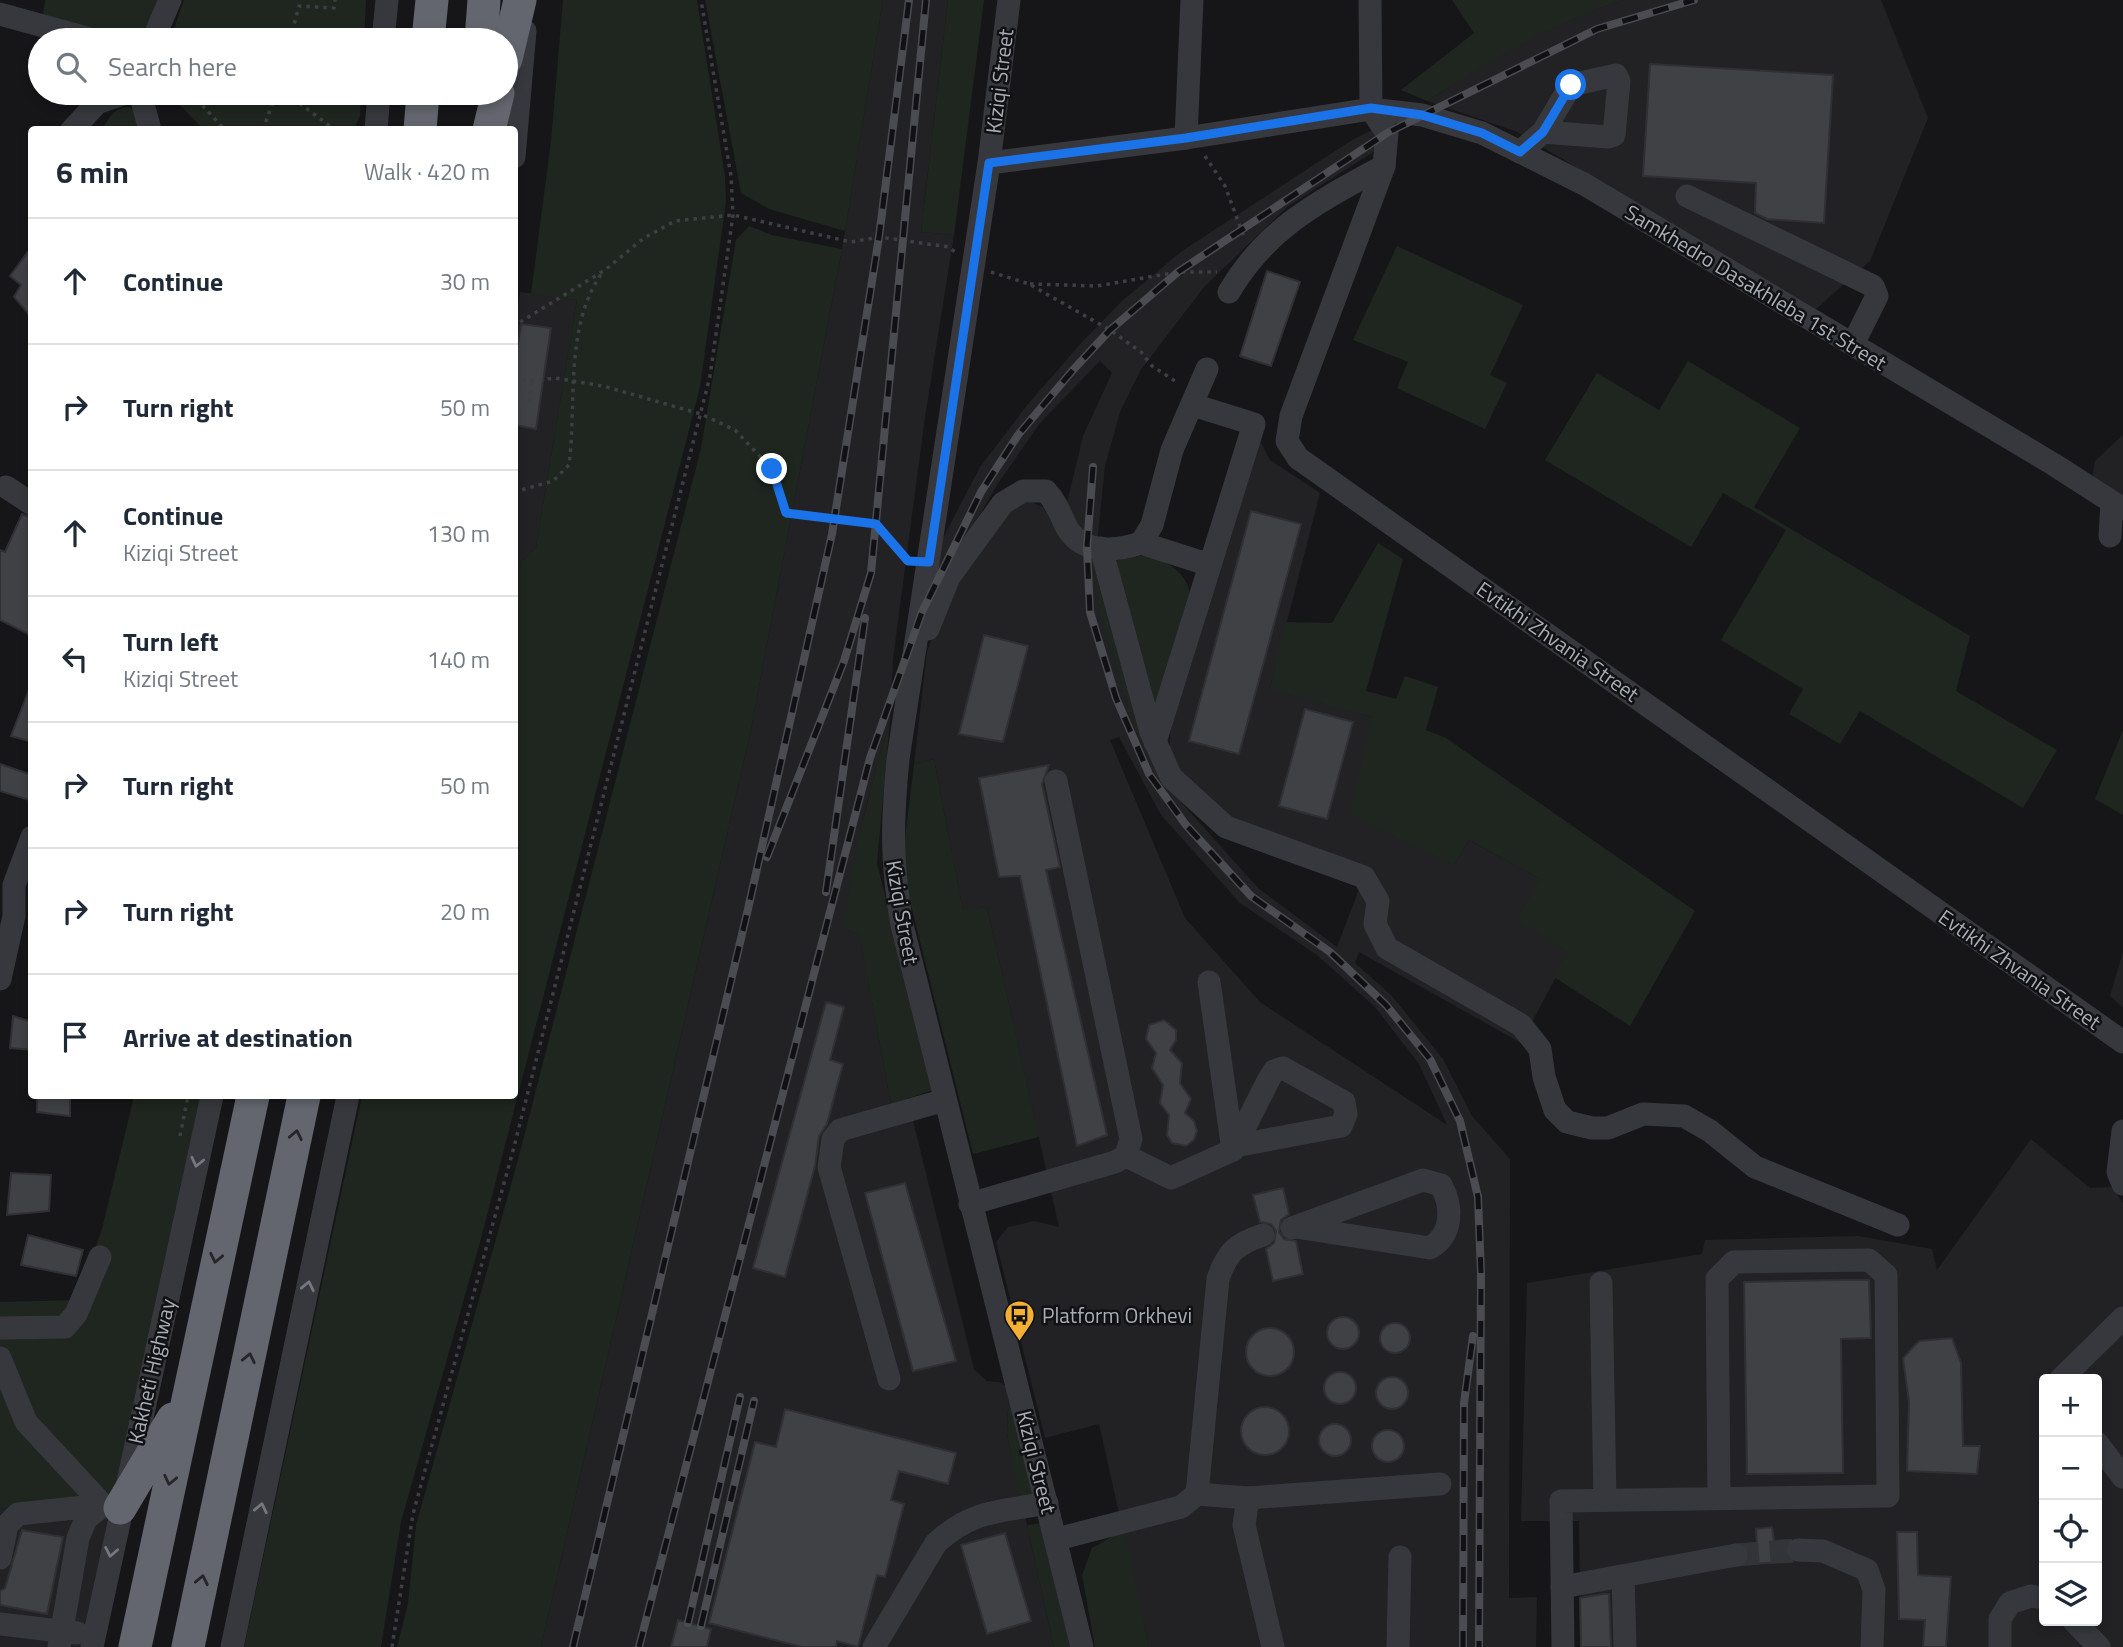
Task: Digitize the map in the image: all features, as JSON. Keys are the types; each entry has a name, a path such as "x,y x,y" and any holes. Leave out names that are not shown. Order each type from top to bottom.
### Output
{"highway":[{"path":"429,28 432,0"},
{"path":"482,28 484,0"},
{"path":"513,28 520,0"},
{"path":"420,126 422,105"},
{"path":"473,126 476,105"},
{"path":"490,126 495,105"},
{"name":"Kakheti Highway","path":"135,1647 252,1099"},
{"path":"188,1647 303,1099"},
{"path":"111,1507 187,1395"}],"street":[{"path":"158,28 170,0"},
{"path":"384,28 387,0"},
{"path":"517,126 528,0"},
{"name":"Kiziqi Street","path":"1009,0 989,163 898,759 891,830 894,883 970,1203 1057,1539 1082,1647"},
{"path":"1191,137 1192,0"},
{"path":"1370,0 1371,108"},
{"path":"7,10 59,28"},
{"path":"76,126 95,105"},
{"path":"143,105 149,126"},
{"path":"376,126 378,105"},
{"name":"Kiziqi Street","path":"989,163 1191,137 1371,108"},
{"name":"Samkhedro Dasakhleba 1st Street","path":"1371,108 1422,115 1482,133 1584,184 2117,506"},
{"name":"Evtikhi Zhvania Street","path":"1371,108 1387,132 1384,166 1291,416 1287,441 1298,458 2123,1042"},
{"path":"1520,152 1543,132"},
{"path":"1234,282 1254,254 1317,203 1384,166"},
{"path":"1687,196 1873,286 1877,296 1853,345"},
{"path":"1141,543 1152,525 1172,450 1196,400 1207,369"},
{"path":"1155,742 1254,424 1196,400"},
{"path":"6,487 28,501"},
{"path":"913,664 949,577 1003,503 1023,491 1046,491 1078,541 1101,548 1123,549 1141,543 1210,565"},
{"path":"2110,536 2117,506"},
{"path":"1101,548 1119,625 1155,742 1171,777 1226,827 1364,877 1378,901 1376,924 1387,948 1521,1025 1540,1049 1544,1077 1555,1110 1567,1122 1592,1128 1608,1128 1643,1114 1684,1116 1710,1131 1755,1167 1898,1225"},
{"path":"970,1203 1115,1162 1126,1156 1131,1139 1056,781"},
{"path":"0,979 14,916 7,883 28,844"},
{"path":"1209,982 1234,1148"},
{"path":"1126,1156 1171,1178 1234,1148 1341,1126 1346,1114 1344,1102 1283,1068 1274,1071 1234,1148"},
{"name":"Kakheti Highway","path":"76,1641 211,1099"},
{"path":"232,1647 347,1099"},
{"path":"889,1379 829,1167 831,1149 840,1130 945,1100"},
{"path":"2123,1131 2118,1172 2123,1184"},
{"path":"1423,1180 1441,1185 1449,1199 1449,1221 1443,1240 1430,1248 1295,1228 1423,1180"},
{"path":"1197,1494 1218,1279 1231,1250 1240,1242 1263,1235"},
{"path":"0,1328 65,1327 76,1314 100,1257"},
{"path":"1563,1647 1561,1501 1888,1496 1886,1275 1869,1261 1734,1262 1717,1279 1719,1498"},
{"path":"1601,1283 1605,1500"},
{"path":"2067,1374 2123,1318"},
{"path":"0,1358 26,1422 111,1507"},
{"path":"2102,1450 2123,1477"},
{"path":"1057,1539 1181,1507 1197,1494 1248,1498 1440,1484"},
{"path":"1248,1498 1244,1525 1273,1647"},
{"path":"874,1647 936,1543 949,1531 977,1515 1047,1503"},
{"path":"0,1558 7,1525 18,1514 111,1507"},
{"path":"0,1624 76,1641 78,1538 86,1519 111,1507"},
{"path":"1798,1550 1823,1551 1867,1570 1874,1590 1872,1647"},
{"path":"1562,1587 1736,1555"},
{"path":"1398,1647 1400,1557"},
{"path":"1623,1576 1625,1647"},
{"path":"2000,1647 2000,1619 2010,1603 2031,1596 2039,1597"},
{"path":"2079,1626 2099,1647"}],"path":[{"path":"293,28 299,6 334,8 335,0"},
{"path":"392,1647 413,1514 518,1133 701,414 733,215 732,176 701,0"},
{"path":"202,105 221,126"},
{"path":"264,126 272,105"},
{"path":"302,105 330,126"},
{"path":"1191,137 1225,186 1241,230 1254,254"},
{"path":"518,323 605,270 643,238 674,221 733,215 851,242 879,237 949,247 973,267 1029,284 1110,330 1141,352 1152,366 1196,400"},
{"path":"518,491 553,481 569,465 573,381 586,304 605,270"},
{"path":"1029,284 1097,286 1178,272 1234,282"},
{"path":"518,379 532,381 555,378 573,381 701,414 735,430 772,469 786,513 876,524 908,561 929,562"},
{"path":"529,402 532,381"}],"shaded area":[{"path":"45,0 161,0 148,28 78,28 43,16"},
{"path":"184,0 366,0 365,28 174,28"},
{"path":"563,0 697,0 725,176 726,202 700,387 518,1095 518,565 536,547 577,300 531,294 551,141"},
{"path":"705,0 883,0 845,231 769,209 741,193"},
{"path":"883,0 948,0 921,232 954,235 925,417 893,659 890,721 866,806 845,929 859,932 891,1104 908,1100 974,1369 987,1381 999,1382 1009,1388 1007,1434 1054,1647 541,1647 750,734 842,249"},
{"path":"948,0 984,0 954,235 921,232"},
{"path":"1452,0 1623,0 1546,32 1427,101 1401,90 1474,33"},
{"path":"1623,0 1881,0 1928,118 1870,261 1816,309 1515,131 1427,101 1506,50 1587,12"},
{"path":"180,105 360,105 356,126 200,126"},
{"path":"122,108 135,110 142,126 104,126 109,118"},
{"path":"1382,125 1386,144 1287,207 1204,287 1140,371 1120,412 1105,466 1095,564 1164,783 1258,888 1337,947 1366,871 1227,820 1177,770 1169,753 1171,725 1258,437 1270,460 1320,493 1270,688 1372,717 1454,865 1469,840 1540,879 1569,952 1521,1043 1359,952 1355,963 1392,996 1443,1059 1472,1116 1510,1159 1509,1598 1537,1597 1536,1647 1149,1647 1099,1424 1045,1438 996,1242 1008,1227 1034,1221 1059,1227 987,907 963,911 934,759 914,764 927,652 945,598 1013,505 1031,502 1043,507 1060,532 1083,436 1112,373 1100,361 1040,423 999,482 954,558 917,638 942,540 980,467 1028,404 1082,342 1122,301 1182,251 1352,140","holes":["1119,737 1161,815 1240,903 1317,955 1375,1007 1419,1064 1447,1125 1260,1002 1185,918 1110,740"]},
{"path":"749,226 772,235 842,249 750,734 541,1647 397,1647 408,1603 416,1525 519,1156 701,448 736,240"},
{"path":"1397,246 1523,305 1490,375 1507,383 1485,429 1397,388 1408,362 1353,340"},
{"path":"520,292 577,300 536,547 518,565"},
{"path":"1688,361 1800,428 1754,507 1970,636 1956,691 2057,750 2023,808 1860,711 1840,744 1789,714 1803,689 1721,640 1786,530 1723,493 1691,547 1545,460 1597,373 1659,410"},
{"path":"2123,435 2123,501 2092,479 2095,461"},
{"path":"1378,543 1403,559 1366,691 1396,699 1405,676 1438,687 1426,730 1446,738 1695,911 1630,1026 1554,977 1568,952 1517,920 1540,879 1469,840 1454,865 1350,815 1372,717 1270,689 1285,622 1332,623"},
{"path":"1145,555 1160,560 1179,572 1190,593 1152,717 1114,561"},
{"path":"1095,564 1164,783 1138,733 1099,612"},
{"path":"890,721 877,863 933,1090 891,1104 859,933 845,929 857,850"},
{"path":"2123,730 2123,815 2095,799"},
{"path":"934,759 963,910 987,907 1039,1137 973,1154 906,885 904,847 914,764"},
{"path":"2123,952 2123,1008 2110,996"},
{"path":"133,1099 203,1099 115,1491 0,1509 0,1302 77,1300 102,1229"},
{"path":"361,1099 517,1099 482,1235 401,1522 381,1647 244,1647"},
{"path":"2031,1139 2090,1188 2112,1187 2123,1203 2123,1647 1581,1647 1579,1521 1521,1521 1527,1283 1702,1254 1705,1240 1858,1236 1932,1249 1937,1270"},
{"path":"1009,1388 1035,1497 1021,1501 1007,1434"},
{"path":"115,1491 83,1647 0,1647 0,1509"},
{"path":"1042,1523 1072,1647 1054,1647 1027,1525"},
{"path":"1124,1530 1149,1647 1095,1647 1082,1575 1092,1548"}],"building":[{"path":"1650,64 1833,75 1824,223 1767,219 1755,213 1756,183 1643,176"},
{"path":"28,251 28,313 14,297 21,285 10,276"},
{"path":"1267,271 1300,282 1271,366 1240,356"},
{"path":"521,324 551,328 536,429 518,426 518,343"},
{"path":"1251,511 1301,524 1239,754 1189,741"},
{"path":"22,514 28,516 28,634 0,620 0,550 5,552"},
{"path":"984,635 1028,646 1003,742 959,734"},
{"path":"28,692 28,741 11,736"},
{"path":"1305,709 1353,722 1327,819 1279,806"},
{"path":"0,764 28,774 28,800 0,791"},
{"path":"1049,765 1042,784 1060,867 1046,870 1107,1135 1077,1146 1020,876 999,877 979,778"},
{"path":"826,1002 844,1007 830,1060 843,1064 827,1124 819,1136 815,1166 785,1277 753,1268"},
{"path":"13,1016 28,1021 28,1050 10,1048"},
{"path":"1164,1020 1176,1030 1176,1040 1170,1050 1182,1063 1180,1083 1191,1099 1185,1113 1194,1121 1197,1131 1194,1140 1186,1146 1172,1143 1167,1135 1169,1115 1160,1103 1163,1085 1152,1068 1156,1053 1146,1039 1149,1025"},
{"path":"37,1099 70,1099 70,1116 37,1112"},
{"path":"11,1173 51,1175 49,1211 7,1215"},
{"path":"905,1183 956,1361 913,1371 865,1193"},
{"path":"1283,1188 1289,1214 1281,1220 1279,1232 1284,1239 1296,1241 1303,1274 1273,1281 1266,1249 1274,1243 1276,1231 1271,1224 1260,1222 1253,1195"},
{"path":"28,1235 83,1250 76,1276 21,1265"},
{"path":"1869,1280 1871,1338 1841,1339 1843,1473 1747,1474 1744,1282"},
{"path":"1343,1317 1354,1322 1359,1333 1354,1344 1343,1349 1332,1344 1327,1333 1332,1322"},
{"path":"1395,1323 1406,1327 1410,1338 1406,1349 1395,1353 1384,1349 1380,1338 1384,1327"},
{"path":"1270,1328 1287,1335 1294,1352 1287,1369 1270,1376 1253,1369 1246,1352 1253,1335"},
{"path":"1952,1338 1961,1363 1963,1446 1980,1446 1977,1474 1907,1471 1909,1402 1903,1358 1919,1341"},
{"path":"1340,1372 1351,1377 1356,1388 1351,1399 1340,1404 1329,1399 1324,1388 1329,1377"},
{"path":"1392,1377 1403,1382 1408,1393 1403,1404 1392,1409 1381,1404 1376,1393 1381,1382"},
{"path":"1265,1407 1282,1414 1289,1431 1282,1448 1265,1455 1248,1448 1241,1431 1248,1414"},
{"path":"785,1409 956,1453 948,1484 899,1471 891,1500 904,1504 885,1577 877,1575 858,1647 837,1641 836,1647 802,1647 709,1623 755,1442 776,1447"},
{"path":"1335,1424 1346,1429 1351,1440 1346,1451 1335,1456 1324,1451 1319,1440 1324,1429"},
{"path":"1388,1430 1399,1435 1404,1446 1399,1457 1388,1462 1377,1457 1372,1446 1377,1435"},
{"path":"1772,1527 1774,1541 1789,1540 1784,1550 1791,1562 1746,1564 1750,1553 1747,1546 1757,1546 1756,1529"},
{"path":"22,1530 63,1537 47,1614 0,1605 0,1591 5,1588"},
{"path":"1897,1532 1917,1532 1918,1575 1951,1577 1946,1647 1923,1647 1925,1620 1899,1619"},
{"path":"1005,1533 1031,1621 987,1634 961,1545"},
{"path":"1609,1594 1611,1647 1581,1647 1580,1598"},
{"path":"678,1620 711,1629 707,1647 671,1647"}],"tunnel":[{"path":"1736,1555 1798,1550"}],"railway":[{"path":"573,1647 748,909 832,534 879,237 909,0"},
{"path":"767,857 844,661 871,573 926,0"},
{"path":"639,1647 870,758 922,612 981,492 1018,435 1073,370 1110,330 1178,272 1387,133 1597,29 1694,0"},
{"path":"1093,467 1087,547 1090,612 1116,698 1149,774 1186,825 1251,896 1330,952 1386,1005 1430,1059 1460,1121 1478,1197 1481,1273 1479,1647"},
{"path":"826,892 865,618"},
{"path":"1463,1647 1464,1403 1473,1336"},
{"path":"688,1623 740,1397"},
{"path":"701,1626 754,1401"}],"place":[{"name":"Platform Orkhevi","path":"1019,1342"}],"route":[{"path":"772,469 786,513 846,518 876,524 908,561 929,562 989,163 1186,138 1371,108 1422,115 1482,133 1520,152 1543,132 1571,85"}]}
